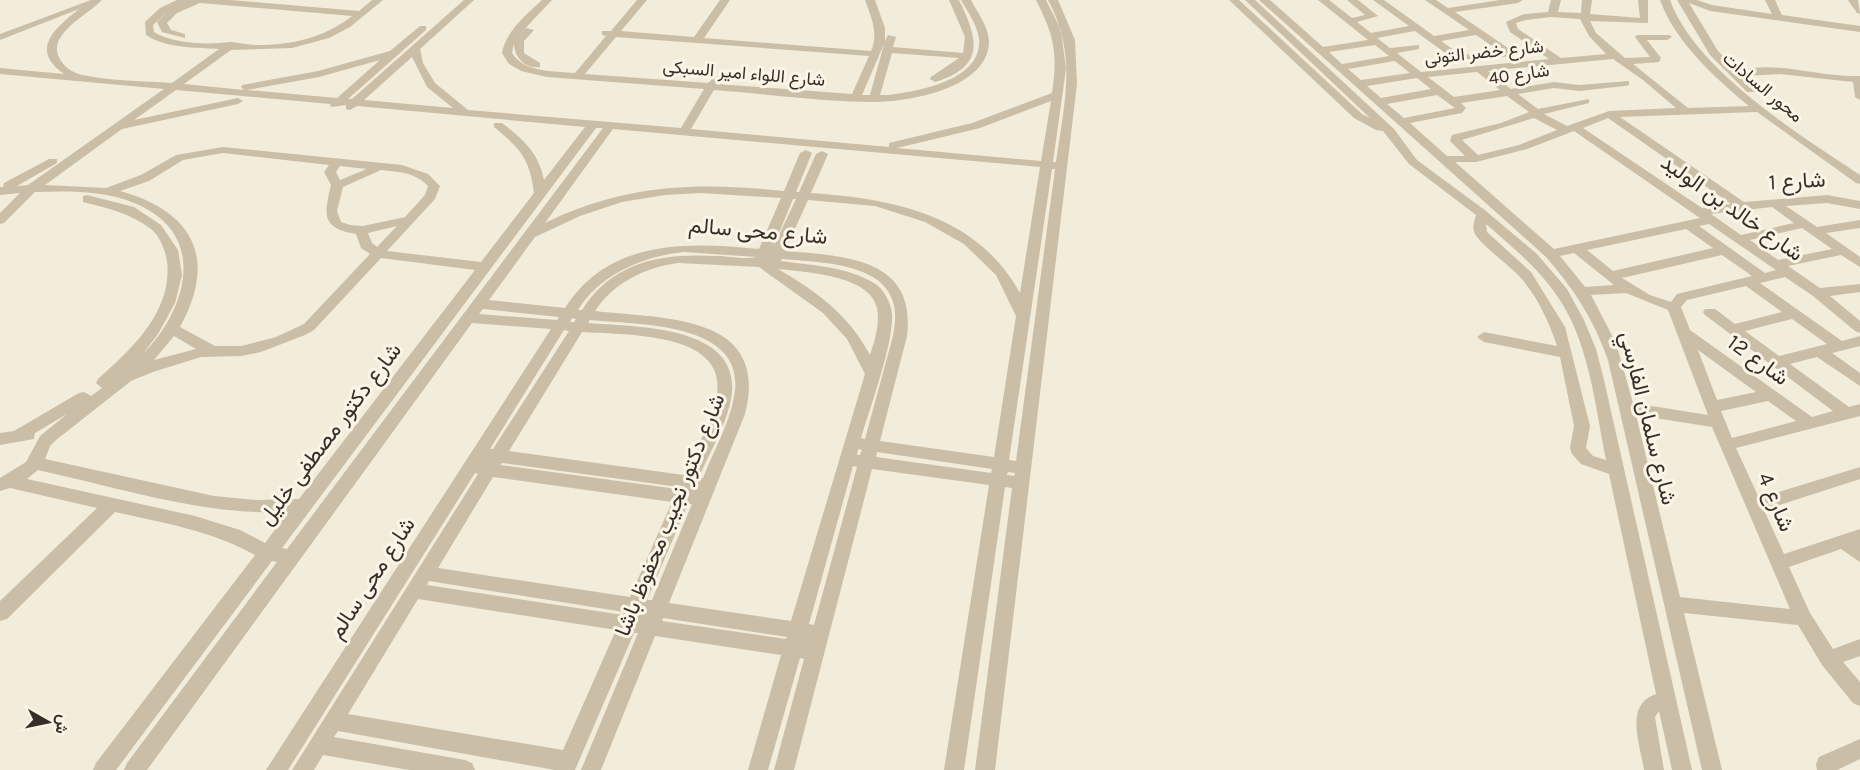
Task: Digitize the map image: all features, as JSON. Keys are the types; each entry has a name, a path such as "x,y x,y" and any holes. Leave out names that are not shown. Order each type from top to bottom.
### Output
{"street":[{"path":"0,31 82,0"},
{"path":"0,37 96,0"},
{"path":"78,78 55,62 51,53 52,45 59,32 96,0"},
{"path":"229,44 173,34 164,29 162,22 169,15 199,0 361,9"},
{"path":"261,0 361,9"},
{"path":"179,1 151,20 148,24 149,33 169,41 276,48 306,42 335,32 361,9 378,0"},
{"path":"342,106 392,54 454,0"},
{"path":"342,106 415,49 469,0"},
{"name":"شارع اللواء امير السبكى","path":"547,0 512,37 506,49 507,55 516,65 525,69 903,97 929,91 952,82 976,65 983,52 984,39 966,0"},
{"name":"شارع اللواء امير السبكى","path":"558,0 524,35 518,47 519,53 530,63 576,73"},
{"path":"576,73 612,30 633,0"},
{"path":"612,30 642,0"},
{"path":"694,37 716,0"},
{"path":"694,37 725,0"},
{"path":"870,0 880,28 881,51 874,95"},
{"path":"856,95 881,51 890,27 879,0"},
{"path":"612,30 968,56 971,48 971,33 954,0"},
{"path":"954,770 1061,69 1056,30 1041,0"},
{"path":"985,770 1062,171 1073,58 1067,26 1053,0"},
{"path":"1234,0 1358,116 1371,125 1395,126 1460,111 1461,108 1323,0"},
{"name":"شارع سلمان الفارسي","path":"1251,0 1395,126 1430,149 1459,173 1551,254 1584,291 1607,336 1712,770"},
{"name":"شارع سلمان الفارسي","path":"1265,0 1378,102 1395,126 1403,151 1413,162 1482,213 1532,257 1562,292 1589,349 1597,380 1682,770"},
{"path":"1354,1 1377,0 1417,28 1427,44 1462,58 1508,53"},
{"path":"1430,0 1525,65"},
{"path":"1446,11 1487,2 1518,0"},
{"path":"1523,0 1550,15"},
{"path":"1550,15 1556,0"},
{"path":"1643,0 1656,19 1653,37 1667,37"},
{"name":"محور السادات","path":"1665,0 1656,19 1688,39 1721,77 1757,109 1860,180"},
{"name":"محور السادات","path":"1682,0 1705,40 1742,82 1787,119 1855,166"},
{"path":"1688,0 1710,8 1860,30"},
{"path":"1770,0 1773,18"},
{"path":"1853,0 1860,11"},
{"path":"1350,21 1373,17 1354,1"},
{"path":"1586,8 1592,34 1618,58 1647,78 1685,111"},
{"path":"1558,61 1513,30 1510,24 1518,19 1586,8 1656,19"},
{"path":"1370,13 1392,10"},
{"path":"1321,50 1417,28"},
{"path":"1388,51 1478,32"},
{"name":"شارع خضر التونى","path":"1358,84 1419,75 1558,61 1657,59 1640,37 1653,37"},
{"path":"1688,39 1705,40"},
{"path":"0,190 41,169 229,44"},
{"path":"415,49 418,63 432,85 466,113"},
{"path":"213,90 302,78 392,54"},
{"name":"شارع اللواء امير السبكى","path":"874,95 929,82 948,72 968,56"},
{"path":"1340,67 1398,58"},
{"name":"شارع خالد بن الوليد","path":"1480,70 1536,114 1572,129 1706,216 1818,293 1860,328"},
{"path":"0,71 78,78 238,101 466,113 806,153 1062,171"},
{"path":"1742,82 1739,78 1745,72 1798,72 1859,80 1860,97"},
{"path":"0,79 162,90 213,90 498,124 689,133 873,148 1045,170"},
{"name":"شارع 40","path":"1452,101 1562,86 1579,88 1625,83"},
{"path":"689,133 719,84"},
{"path":"1562,86 1742,206"},
{"path":"0,220 28,192 162,90"},
{"path":"1378,102 1439,91"},
{"path":"873,148 975,127 1056,95"},
{"path":"112,129 238,101"},
{"path":"1476,159 1456,141 1456,136 1505,125 1562,105 1585,101"},
{"path":"1441,184 1453,183 1466,164 1476,159 1536,144 1607,115 1757,109"},
{"path":"498,124 521,143 532,156 536,165 540,194"},
{"name":"شارع دكتور مصطفى خليل","path":"103,770 540,194 598,130"},
{"name":"شارع دكتور مصطفى خليل","path":"134,770 531,236 598,130"},
{"path":"1814,150 1828,148"},
{"path":"1403,151 1430,149"},
{"path":"107,192 155,172 180,157 223,150 418,172 429,178 434,186 431,195 379,254 309,327 290,338 248,350 213,351 171,360 127,377"},
{"path":"769,259 789,195 806,153"},
{"path":"769,259 804,196 822,154"},
{"path":"1442,159 1476,159"},
{"path":"1837,165 1842,162 1855,166"},
{"path":"336,163 330,172 337,185 332,203 332,218 336,224 345,229 362,232 385,224 409,220"},
{"path":"337,185 378,167"},
{"path":"142,202 146,187 155,172"},
{"path":"531,236 574,215 644,194 696,188 885,204 922,216 952,231 980,250 1002,273 1018,301 1022,315"},
{"path":"0,190 76,197 127,209 163,234 172,248 176,264 171,298 163,317 143,346 92,392 9,436"},
{"path":"0,198 28,192 107,192 142,202 168,216 180,229 188,243 191,260 191,276 187,294 172,328 146,360 68,421 43,444"},
{"name":"شارع 1","path":"1551,254 1689,225 1706,216 1742,206 1827,199 1860,205"},
{"path":"1845,202 1860,212"},
{"path":"1774,203 1860,263"},
{"path":"1482,213 1481,233 1526,275 1558,327 1582,426 1578,448 1580,454 1587,460 1617,470"},
{"path":"1739,239 1809,228 1860,224"},
{"path":"1689,225 1763,278"},
{"path":"362,232 366,245 379,254 485,267"},
{"path":"1577,249 1626,289 1675,310 1682,297 1763,278 1782,268 1842,251"},
{"path":"1611,276 1724,250"},
{"name":"شارع محى سالم","path":"276,770 474,461 573,320 608,287 624,276 659,261 694,257 836,260 864,267 887,280 902,302 904,316 900,336 784,770"},
{"path":"769,259 802,289 832,311 855,339 871,372"},
{"name":"شارع محى سالم","path":"758,770 884,332 886,316 884,304 870,285 846,274 769,259"},
{"path":"1748,281 1839,346"},
{"path":"1818,293 1860,288"},
{"path":"1584,291 1626,289"},
{"name":"شارع دكتور نجيب محفوظ باشا","path":"481,304 685,338 703,347 716,359 723,370 726,382 725,396 720,410 567,766"},
{"name":"شارع 4","path":"1675,310 1753,507 1803,618 1829,659 1860,697"},
{"path":"1710,312 1777,362 1854,414"},
{"path":"1734,329 1793,314"},
{"name":"شارع دكتور نجيب محفوظ باشا","path":"471,318 680,325 702,330 720,340 734,353 741,366 744,380 743,396 738,411 591,770"},
{"name":"شارع محى سالم","path":"302,770 493,463 573,320"},
{"path":"172,328 213,351"},
{"name":"شارع 12","path":"1683,332 1809,423"},
{"path":"1484,337 1566,353"},
{"path":"1777,362 1860,340"},
{"path":"1819,351 1860,381"},
{"path":"716,359 734,353"},
{"path":"1626,408 1716,415 1770,395"},
{"path":"720,410 738,411"},
{"path":"1727,444 1854,414"},
{"path":"5,483 35,463 42,453 43,444 39,438 9,436"},
{"path":"852,443 868,454"},
{"path":"847,460 868,454 1023,476"},
{"path":"474,461 704,491"},
{"path":"35,463 214,503 257,507 304,505"},
{"path":"1753,507 1860,473"},
{"path":"5,483 112,504 215,528 267,553 292,557"},
{"path":"0,613 112,504"},
{"path":"1778,563 1852,539 1860,555"},
{"path":"424,573 632,615 650,627 795,639"},
{"path":"413,591 632,615 657,609 818,643"},
{"path":"1672,604 1803,618"},
{"path":"1829,659 1860,647"},
{"path":"1654,770 1645,715 1652,704 1666,699"},
{"path":"333,721 567,766"},
{"path":"318,744 465,770"},
{"path":"1827,770 1826,764 1829,762 1860,750"}]}
